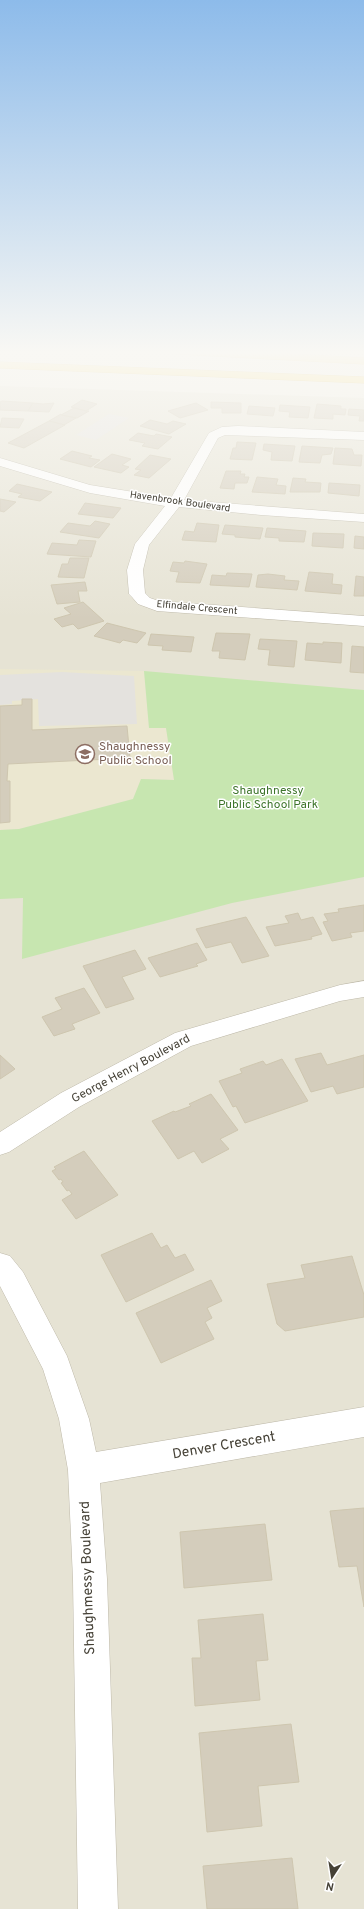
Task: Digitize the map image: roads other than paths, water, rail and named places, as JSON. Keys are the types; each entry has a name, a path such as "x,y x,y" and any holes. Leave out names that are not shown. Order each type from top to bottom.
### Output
{"street":[{"name":"Elfindale Crescent","path":"211,440 175,503 142,544 135,570 137,594 144,601 157,606 364,621"},
{"name":"Havenbrook Boulevard","path":"3,465 89,489 175,503 230,509 364,518"},
{"name":"George Henry Boulevard","path":"0,1145 70,1100 183,1039 340,993 364,989"},
{"name":"Shaughmessy Boulevard","path":"0,1265 13,1281 57,1366 74,1419 84,1470 90,1579 98,1909"},
{"name":"Denver Crescent","path":"84,1470 364,1422"}],"place":[{"name":"Shaughnessy Public School","path":"85,754"}],"park label":[{"name":"Shaughnessy Public School Park","path":"268,798"}]}
